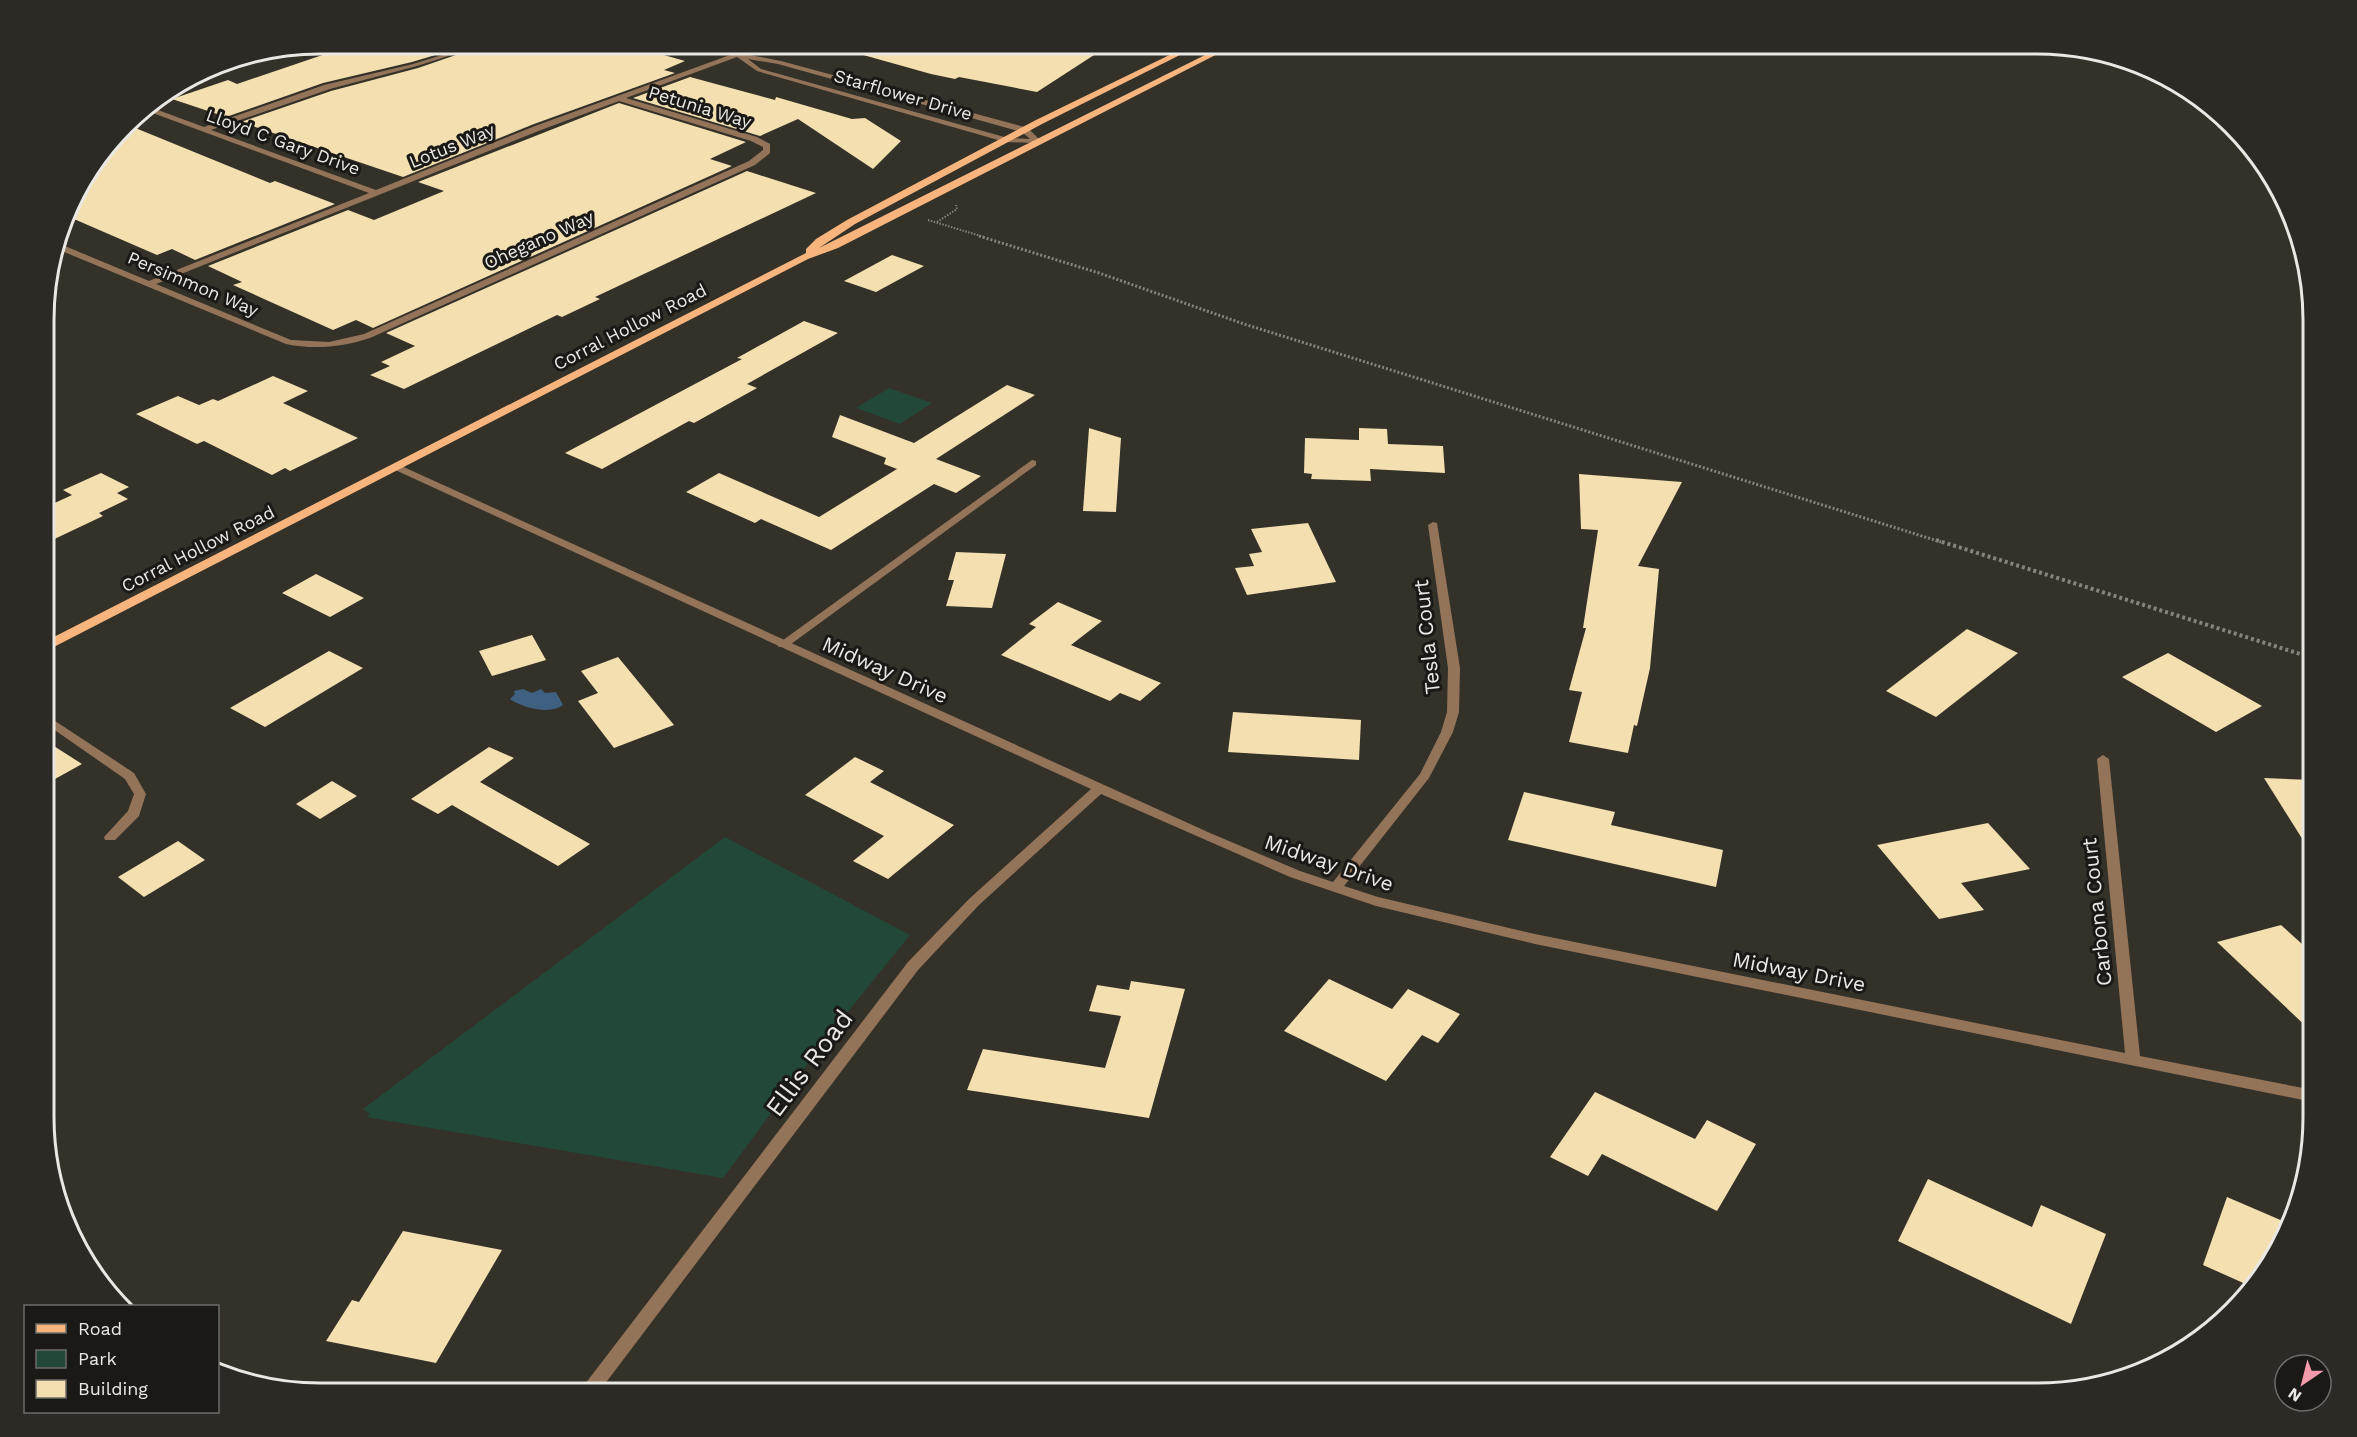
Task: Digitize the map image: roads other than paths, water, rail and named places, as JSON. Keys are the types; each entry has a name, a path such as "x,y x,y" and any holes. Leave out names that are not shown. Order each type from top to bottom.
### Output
{"main road":[{"path":"804,257 820,241 851,222 1025,130 1178,54"},
{"name":"Corral Hollow Road","path":"54,643 804,257 834,246 1037,141 1109,108 1214,54"}],"street":[{"path":"205,129 327,87 451,54"},
{"name":"Starflower Drive","path":"734,54 759,70 1008,140 1037,141"},
{"path":"738,55 779,62 1025,130 1037,141"},
{"name":"Lotus Way","path":"151,283 618,98 738,55"},
{"name":"Petunia Way","path":"618,98 754,139 767,146 767,151"},
{"name":"Lloyd C Gary Drive","path":"155,112 377,193"},
{"name":"Ohegano Way","path":"318,346 346,343 367,336 752,163 767,151"},
{"name":"Persimmon Way","path":"64,249 289,342 318,346"},
{"path":"783,645 1032,463"},
{"name":"Midway Drive","path":"396,467 1099,789 1251,856 1335,888 1466,924 2303,1094"},
{"name":"Tesla Court","path":"1335,888 1425,775 1447,732 1453,712 1454,668 1433,525"},
{"path":"54,724 130,776 140,794 134,813 110,837"},
{"name":"Carbona Court","path":"2103,759 2133,1060"},
{"name":"Ellis Road","path":"596,1383 913,966 974,902 1099,789"}],"water":[{"path":"523,689 532,693 541,689 545,693 556,692 563,705 544,710 522,705 510,699 515,694 514,691"}]}
